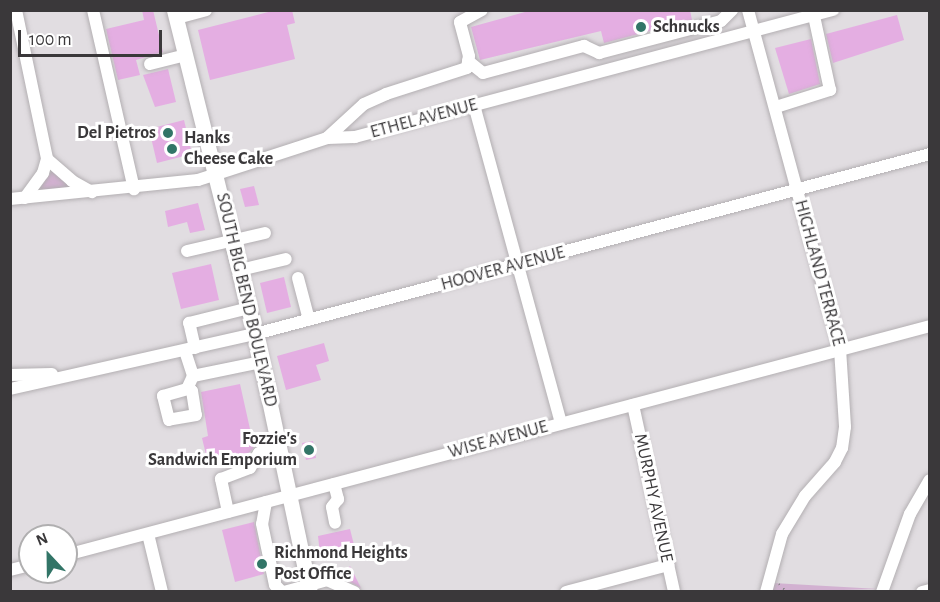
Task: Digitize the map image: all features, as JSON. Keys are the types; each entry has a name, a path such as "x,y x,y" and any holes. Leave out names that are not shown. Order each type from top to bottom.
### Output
{"main road":[{"name":"SOUTH BIG BEND BOULEVARD","path":"175,14 249,308 310,588"}],"street":[{"path":"16,10 47,159 43,173 25,198"},
{"path":"93,10 134,189"},
{"path":"175,14 206,10"},
{"path":"468,62 483,73 584,46 598,53 721,21 732,10"},
{"name":"HIGHLAND TERRACE","path":"748,10 840,349 843,448 791,516 776,552 766,591"},
{"name":"ETHEL AVENUE","path":"10,199 134,189 216,174 327,138 355,137 833,10"},
{"path":"327,138 364,104 467,68 468,62 460,22 482,11"},
{"path":"776,107 830,90 814,16"},
{"path":"150,64 186,55"},
{"path":"474,105 561,423"},
{"name":"HOOVER AVENUE","path":"10,389 255,334 930,154"},
{"path":"47,159 72,181 93,192"},
{"path":"187,251 265,233"},
{"path":"240,270 286,259"},
{"path":"298,278 309,320"},
{"path":"188,388 193,376 189,323 249,308"},
{"name":"WISE AVENUE","path":"78,552 930,326"},
{"path":"193,376 261,362"},
{"name":"HOOVER AVENUE","path":"10,375 74,374"},
{"name":"MURPHY AVENUE","path":"633,405 674,591"},
{"path":"228,512 221,479 250,468 259,453 280,446"},
{"path":"882,591 910,514 930,480"},
{"path":"334,484 338,499 332,507 335,522"},
{"path":"266,502 262,524 275,585 283,591 310,588 327,580 354,591"},
{"path":"148,534 162,591"},
{"path":"566,591 668,565"},
{"path":"922,591 930,590"}],"path":[{"path":"774,580 787,591"}],"shaded area":[{"path":"52,171 68,185 68,188 42,190 40,188"},
{"path":"773,583 879,589 773,592"}],"building":[{"path":"142,10 153,10 163,52 136,60 140,75 118,80 106,29 144,20"},
{"path":"276,10 292,10 295,23 287,25 295,59 210,80 198,30"},
{"path":"532,10 690,10 692,20 604,43 601,31 480,60 471,27"},
{"path":"897,15 904,40 833,63 826,34"},
{"path":"811,39 820,84 789,94 775,48"},
{"path":"168,69 176,102 155,107 143,75"},
{"path":"184,120 192,154 157,163 149,129"},
{"path":"254,186 259,205 245,207 240,189"},
{"path":"198,203 205,230 190,233 187,222 168,227 165,211"},
{"path":"211,264 219,300 181,309 172,273"},
{"path":"284,277 291,307 267,313 260,283"},
{"path":"324,343 329,361 316,365 321,380 286,390 277,356"},
{"path":"240,384 254,447 249,453 208,463 202,438 208,436 201,392"},
{"name":"Fozzie's Sandwich Emporium","path":"313,441 316,458 306,460 302,443"},
{"path":"254,522 264,574 235,582 222,530"},
{"path":"350,529 354,545 328,549 329,552 320,554 318,536"},
{"path":"350,566 361,588 341,577"}],"place":[{"name":"Schnucks","path":"641,27"},
{"name":"Del Pietros","path":"168,133"},
{"name":"Hanks Cheese Cake","path":"172,149"},
{"name":"Fozzie's Sandwich Emporium","path":"309,450"},
{"name":"Richmond Heights Post Office","path":"262,564"}]}
